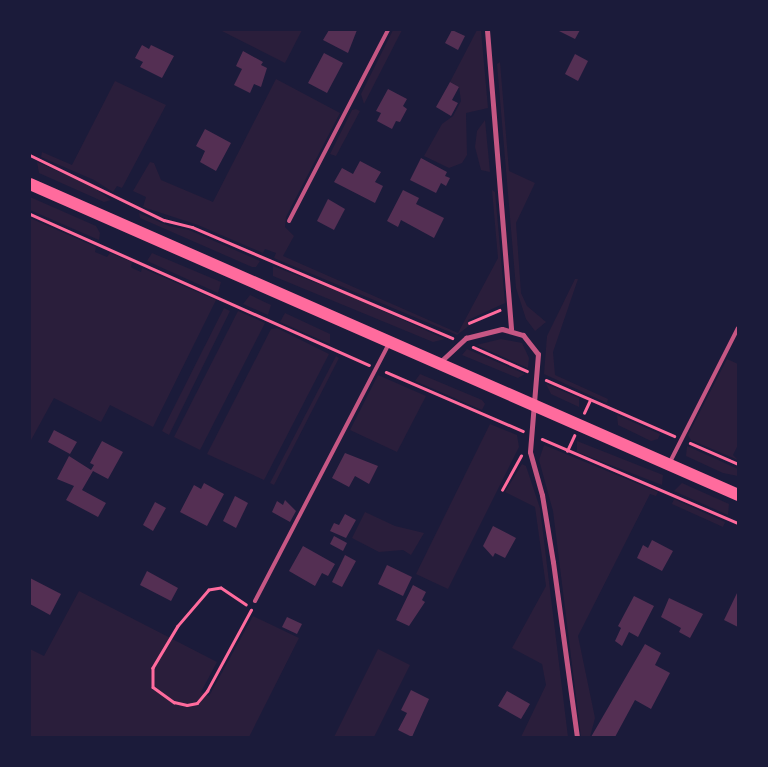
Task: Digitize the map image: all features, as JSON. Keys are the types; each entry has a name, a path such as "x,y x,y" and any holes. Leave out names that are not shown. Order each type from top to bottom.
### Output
{"main road":[{"path":"30,184 738,495"}],"street":[{"path":"487,30 511,304 511,329"},
{"path":"439,363 461,342 494,330 511,329 534,346 539,361 533,404 530,452 542,495 553,562 576,737"}],"lane":[{"path":"290,222 388,30"},
{"path":"669,464 738,328"},
{"path":"255,601 390,342"}],"path":[{"path":"30,155 164,220 192,227 461,342 738,464"},
{"path":"469,323 511,304"},
{"path":"502,490 517,460 530,452"},
{"path":"251,609 221,588 209,590 178,626 153,668 153,687 174,702 188,705 196,703 207,691 251,609 255,601"}],"shaded area":[{"path":"220,30 302,30 285,63"},
{"path":"393,30 402,30 364,104 361,94"},
{"path":"477,30 481,30 488,108 466,113 467,155 462,163 449,168 424,156 442,124 453,116 461,101 459,87 450,82"},
{"path":"500,62 509,171 535,183 516,223 521,293 527,306 546,322 535,331 526,319 516,288 497,64"},
{"path":"276,79 340,113 286,217 285,227 294,236 283,256 458,333 498,258 492,190 495,192 505,303 468,320 470,325 457,335 274,258 276,253 265,249 263,253 198,225 143,207 146,197 133,191 150,162 154,163 161,180 213,202"},
{"path":"115,81 166,105 122,188 117,186 113,192 94,180 41,157 42,152 72,165"},
{"path":"352,110 360,111 336,156 330,154"},
{"path":"485,120 490,172 481,170 475,147 477,131"},
{"path":"37,162 92,186 111,200 104,202 39,173"},
{"path":"30,197 96,226 100,233 99,240 30,210"},
{"path":"139,213 169,226 189,230 260,261 256,267 252,267 140,218"},
{"path":"30,218 96,247 95,252 107,257 110,253 132,262 131,267 134,269 141,272 142,268 216,300 153,427 110,405 101,422 54,398 30,442"},
{"path":"152,253 221,282 218,293 147,261"},
{"path":"273,266 350,296 445,339 433,342 273,276"},
{"path":"575,279 578,279 553,352 555,375 608,399 607,403 544,374 547,336"},
{"path":"250,295 271,305 268,315 243,304"},
{"path":"224,308 230,311 169,435 162,431"},
{"path":"238,311 265,323 200,450 174,437"},
{"path":"285,313 330,334 330,344 280,322"},
{"path":"277,328 329,354 264,480 207,454 271,329"},
{"path":"501,339 522,343 529,358 528,368 476,345"},
{"path":"467,349 525,374 518,378 462,355"},
{"path":"336,356 339,358 274,485 270,483"},
{"path":"727,359 738,364 738,445 733,455 738,460 691,440 688,435"},
{"path":"420,374 482,400 485,404 482,410 415,381"},
{"path":"378,375 426,396 397,452 350,430"},
{"path":"546,384 579,398 579,407 551,394"},
{"path":"617,415 660,434 658,439 651,441 618,425"},
{"path":"490,424 517,435 519,447 448,589 416,574"},
{"path":"577,441 663,475 662,485 577,452"},
{"path":"544,445 658,492 656,496 650,494 578,636 595,718 590,737 581,737 553,511 539,460"},
{"path":"687,446 738,469 738,476 723,473 686,456"},
{"path":"522,464 526,466 540,508 568,737 521,737 546,685 542,664 512,648 546,586 535,507 505,492"},
{"path":"682,483 729,504 728,515 674,491"},
{"path":"674,499 725,522 723,527 672,504"},
{"path":"365,512 395,526 424,533 411,555 403,550 379,552 352,538"},
{"path":"79,591 217,662 201,692 209,696 253,616 299,638 249,737 30,737 30,649 44,656"},
{"path":"378,649 410,665 374,737 334,737"}],"building":[{"path":"329,30 357,30 348,53 323,40"},
{"path":"452,30 465,36 458,50 445,43"},
{"path":"557,30 580,30 575,39"},
{"path":"142,45 149,49 151,45 174,56 162,78 140,67 143,62 135,58"},
{"path":"243,51 263,62 261,65 267,68 261,87 254,84 250,93 234,85 242,69 236,66"},
{"path":"324,53 343,63 327,93 308,83"},
{"path":"575,54 588,61 578,81 565,74"},
{"path":"450,82 459,87 452,100 458,103 451,116 436,107"},
{"path":"388,89 407,99 403,106 407,109 400,122 396,121 392,129 377,121 381,113 376,111"},
{"path":"205,129 231,143 216,171 200,162 205,151 196,146"},
{"path":"421,158 447,172 445,176 450,178 446,186 441,183 436,193 410,180"},
{"path":"360,161 381,172 375,182 383,186 375,203 334,182 342,168 353,174"},
{"path":"403,190 419,198 416,204 444,218 434,238 401,220 398,227 387,221"},
{"path":"328,199 345,209 334,230 317,221"},
{"path":"54,430 77,442 70,454 48,442"},
{"path":"102,441 123,452 108,479 93,471 82,490 106,503 98,517 66,500 74,486 57,479 69,456 91,470 94,465 90,463"},
{"path":"345,453 378,466 369,484 355,476 349,487 332,478"},
{"path":"204,483 224,494 207,526 180,512 194,485 201,489"},
{"path":"235,496 248,503 236,528 223,521"},
{"path":"285,500 296,511 290,522 272,512 277,501 283,505"},
{"path":"155,502 166,508 153,531 143,525"},
{"path":"345,514 356,520 346,538 330,531 334,523 339,525"},
{"path":"493,526 516,538 505,558 495,553 493,557 483,546"},
{"path":"334,536 347,543 343,551 330,544"},
{"path":"652,540 673,551 662,571 637,558 643,545 648,548"},
{"path":"303,546 335,564 328,576 322,573 315,586 289,571"},
{"path":"345,555 356,561 342,587 332,582"},
{"path":"387,565 412,577 403,596 378,584"},
{"path":"147,571 178,588 171,601 140,585"},
{"path":"30,578 61,594 50,615 30,604"},
{"path":"413,585 426,592 422,600 425,602 409,626 396,620"},
{"path":"738,591 738,627 724,620"},
{"path":"634,596 654,606 638,637 629,632 622,646 615,641 621,628 618,626"},
{"path":"669,598 703,614 690,638 679,632 681,628 661,617"},
{"path":"287,617 302,624 297,634 282,627"},
{"path":"645,644 661,653 655,665 670,673 651,709 635,700 615,737 591,737"},
{"path":"411,690 429,699 412,737 398,730 407,713 401,710"},
{"path":"507,691 530,704 521,719 498,706"}]}
